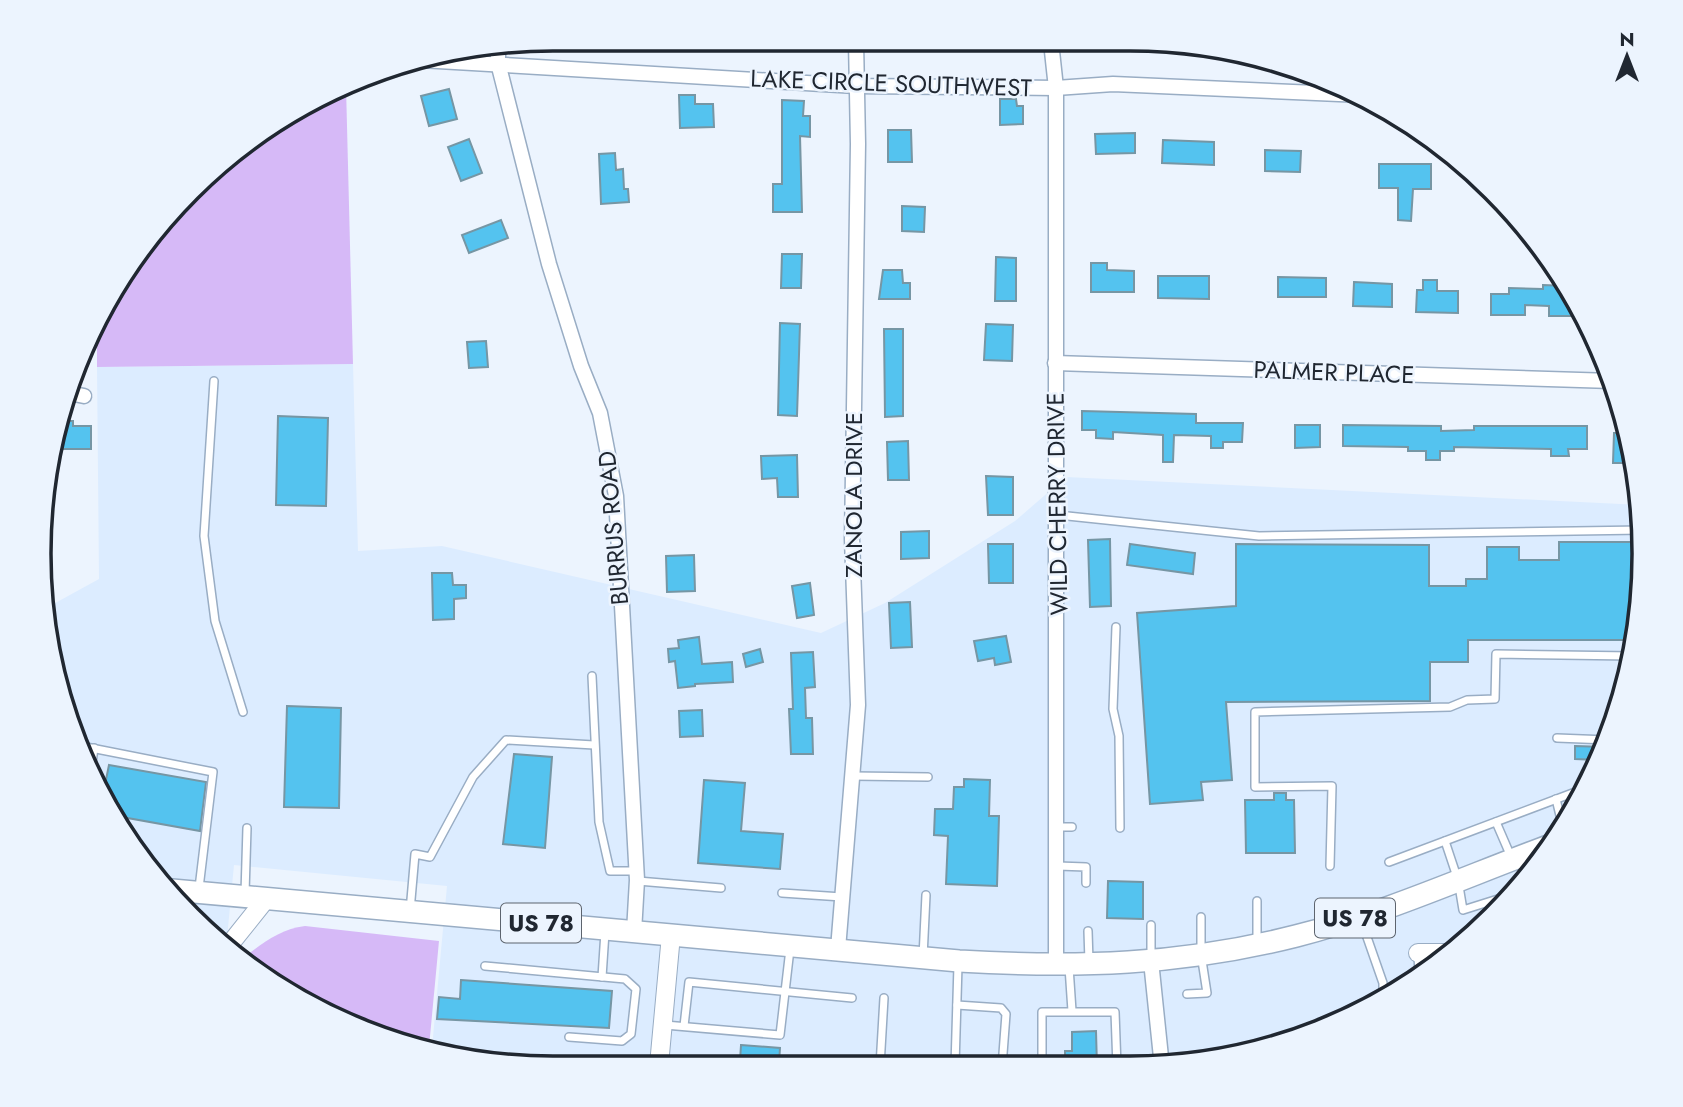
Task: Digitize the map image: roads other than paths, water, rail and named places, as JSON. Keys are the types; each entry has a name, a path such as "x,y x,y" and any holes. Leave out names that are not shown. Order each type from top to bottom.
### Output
{"main road":[{"name":"US 78","path":"181,891 959,961 1071,966 1151,961 1257,944 1360,916 1534,851"}],"street":[{"name":"ZANOLA DRIVE","path":"838,949 858,705 852,539 856,51"},
{"name":"WILD CHERRY DRIVE","path":"1052,51 1056,88 1055,363 1065,827 1058,866 1071,966"},
{"name":"BURRUS ROAD","path":"498,54 506,95 559,298 600,413 615,496 637,876 634,932"},
{"name":"LAKE CIRCLE SOUTHWEST","path":"450,61 856,86 1056,88 1113,84 1330,93"},
{"name":"PALMER PLACE","path":"1055,363 1602,381"},
{"path":"76,394 84,396"},
{"path":"232,939 256,898"},
{"path":"660,1056 671,935"},
{"path":"1418,953 1435,953"},
{"path":"1151,961 1161,1055"}],"lane":[{"path":"214,381 204,536 215,621 243,712"},
{"path":"1058,515 1259,536 1631,530"},
{"path":"1116,627 1113,709 1119,736 1120,828"},
{"path":"1330,866 1332,786 1255,787 1255,712 1450,707 1467,700 1495,699 1496,654 1622,656"},
{"path":"592,676 599,822 610,871 720,888"},
{"path":"1557,738 1596,740"},
{"path":"410,912 415,854 430,857 473,777 506,740 594,745"},
{"path":"90,747 213,772 199,892"},
{"path":"93,754 94,748"},
{"path":"852,776 928,777"},
{"path":"1389,862 1571,794"},
{"path":"1556,799 1560,814"},
{"path":"1496,822 1512,860"},
{"path":"247,828 256,898"},
{"path":"1445,841 1458,880 1463,911 1492,901"},
{"path":"1058,866 1086,867 1086,883"},
{"path":"782,893 842,897"},
{"path":"923,957 926,895"},
{"path":"1257,901 1257,944"},
{"path":"1360,916 1383,988"},
{"path":"1187,994 1206,993 1201,954 1201,917"},
{"path":"1151,925 1151,961"},
{"path":"602,977 606,929"},
{"path":"1072,1011 1071,966 1088,931"},
{"path":"663,1024 780,1035 791,945"},
{"path":"1418,953 1418,965"},
{"path":"955,1056 959,961"},
{"path":"485,966 625,979 636,989 631,1034 622,1041 569,1037"},
{"path":"684,1026 689,982 852,998"},
{"path":"881,1056 884,998"},
{"path":"957,1005 1002,1009 1006,1014 1003,1056"},
{"path":"1042,1056 1042,1012 1072,1011 1115,1012 1117,1056"}]}
